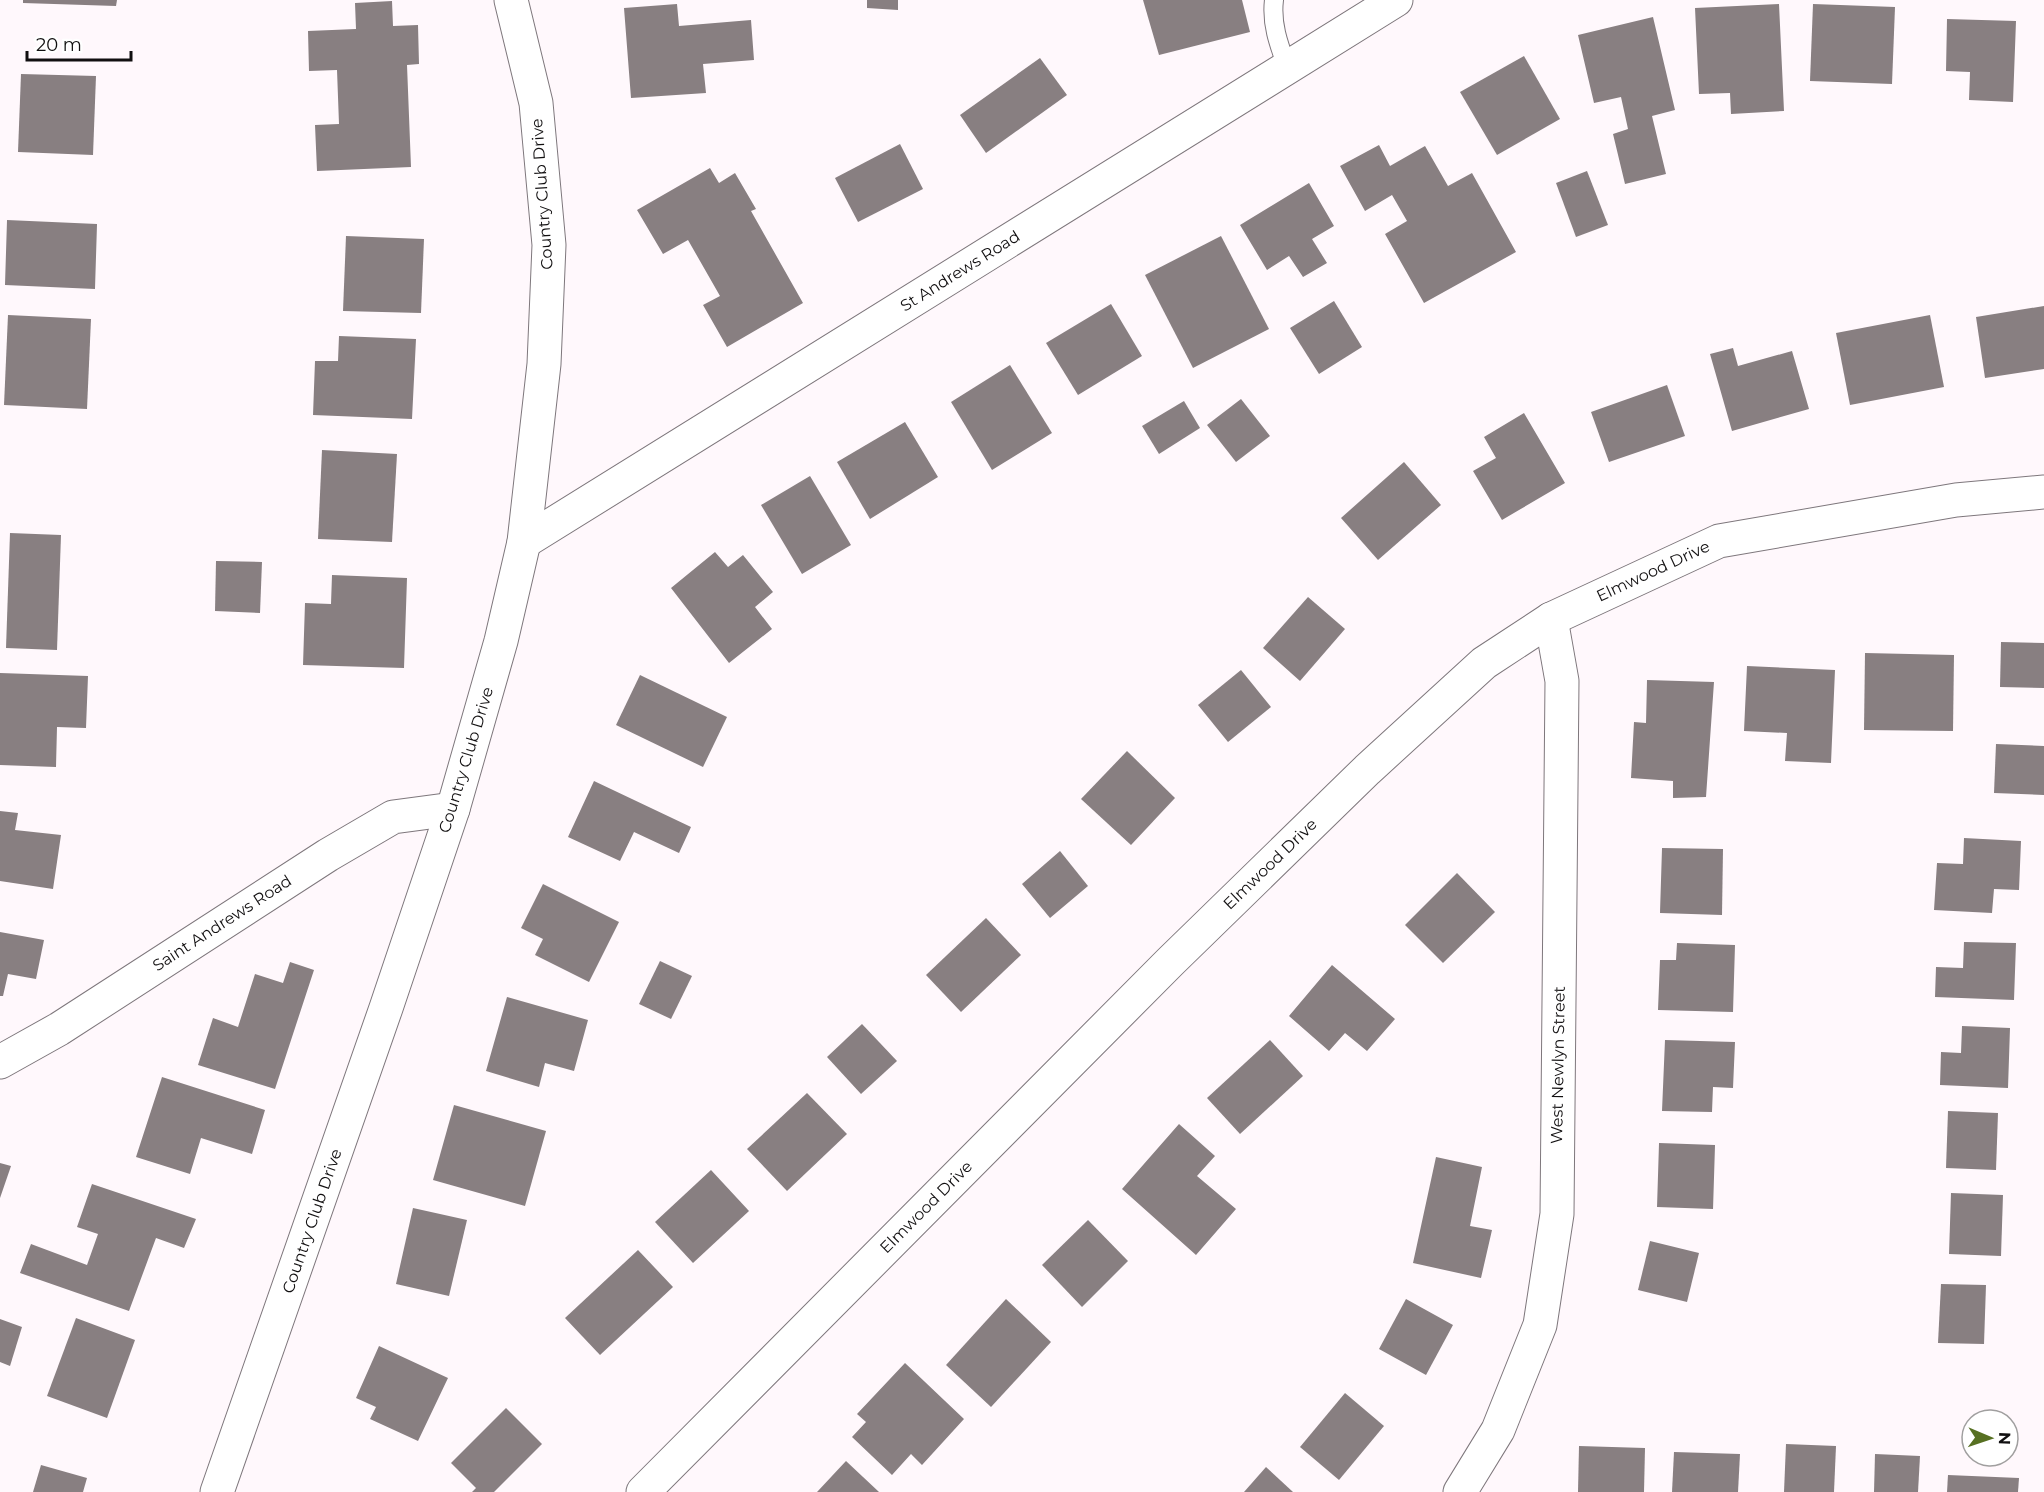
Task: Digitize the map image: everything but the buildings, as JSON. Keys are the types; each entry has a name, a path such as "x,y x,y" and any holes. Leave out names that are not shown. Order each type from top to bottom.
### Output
{"street":[{"name":"Country Club Drive","path":"217,1492 387,1008 453,809 501,641 524,542 544,364 549,245 536,102 511,0"},
{"name":"St Andrews Road","path":"524,542 1396,0"},
{"name":"Elmwood Drive","path":"643,1492 1170,962 1367,770 1484,663 1551,619 1719,541 1956,500 2044,492"},
{"name":"West Newlyn Street","path":"1460,1492 1498,1430 1540,1325 1557,1214 1563,681 1551,619"},
{"name":"Saint Andrews Road","path":"0,1062 59,1029 328,855 393,817 453,809"}],"lane":[{"path":"1274,0 1272,11 1274,29 1287,67"}]}
